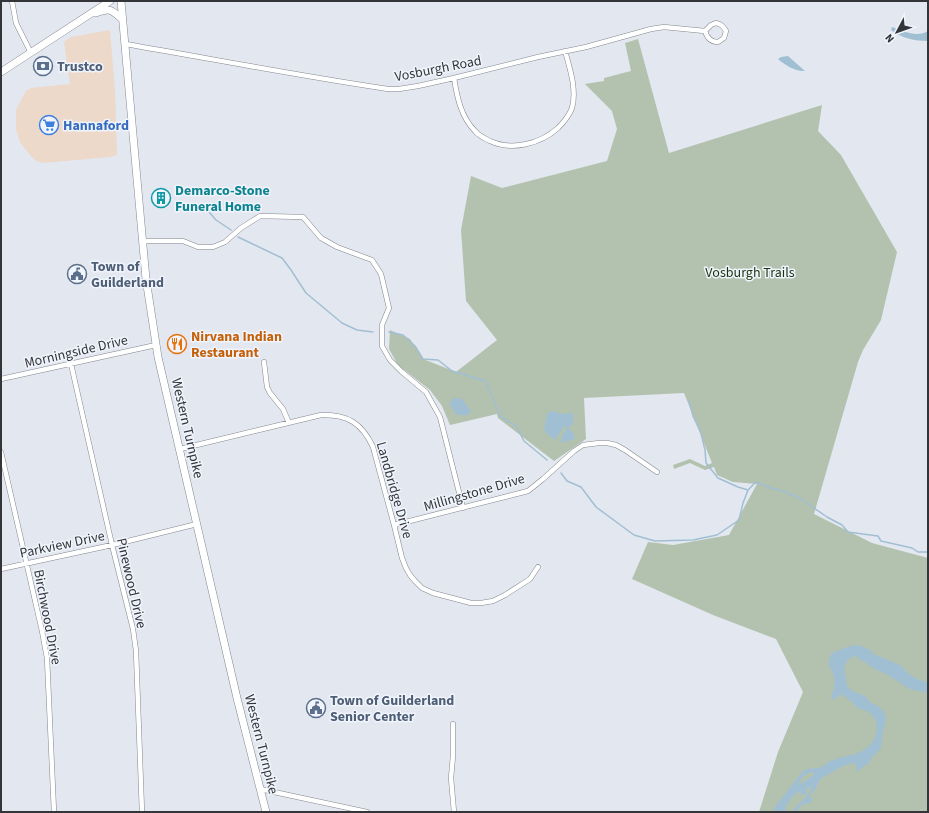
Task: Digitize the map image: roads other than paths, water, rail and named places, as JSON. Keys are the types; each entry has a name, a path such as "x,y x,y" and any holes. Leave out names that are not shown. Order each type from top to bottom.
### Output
{"main road":[{"path":"1,72 110,1"},
{"name":"Western Turnpike","path":"121,1 146,279 158,357 238,700 266,812"},
{"path":"85,17 108,10 113,11 122,19"}],"street":[{"path":"12,1 16,23 31,52"},
{"name":"Vosburgh Road","path":"716,23 720,24 726,31 724,38 718,42 710,39 706,35 706,31 711,25 716,23"},
{"name":"Vosburgh Road","path":"125,44 293,74 388,89 399,89 454,78 538,57 586,47 651,29 664,27 706,31"},
{"path":"454,78 462,112 475,132 482,138 496,144 509,146 524,145 538,141 552,133 568,116 573,100 573,84 565,51"},
{"path":"142,240 182,241 198,247 213,247 225,242 241,228 260,216 303,217 321,238 337,247 372,260 381,274 389,308 382,325 382,346 390,360 426,392 440,416 463,508"},
{"name":"Morningside Drive","path":"1,379 156,345"},
{"path":"264,362 267,387 283,409 289,423"},
{"name":"Pinewood Drive","path":"71,364 112,545 133,629 136,652 142,812"},
{"name":"Landbridge Drive","path":"180,449 321,415 340,416 357,424 370,440 402,558 406,568 422,588 433,593 471,603 493,601 530,579 538,567"},
{"name":"Millingstone Drive","path":"394,525 528,491 568,455 583,445 607,443 616,445 656,472"},
{"name":"Birchwood Drive","path":"1,452 47,658 54,812"},
{"name":"Parkview Drive","path":"1,569 112,545 197,524"},
{"path":"453,724 451,778 454,812"},
{"path":"260,789 367,812"}],"water":[{"path":"892,27 915,34 928,31 928,41 913,40 904,37 891,30"},
{"path":"788,56 805,71 787,66 778,59"},
{"path":"454,398 462,399 471,411 468,415 457,415 449,404"},
{"path":"551,411 563,414 573,413 573,425 568,426 575,439 561,443 562,436 566,430 565,425 555,440 547,434 544,429 547,414"},
{"path":"850,646 861,646 872,651 873,654 901,666 909,674 919,680 928,682 928,693 909,689 890,676 860,660 856,656 852,657 847,661 844,668 847,686 852,691 865,696 873,704 877,705 886,716 881,748 872,757 869,763 856,772 856,764 852,763 843,766 820,779 815,790 810,795 812,801 809,804 802,805 797,812 793,812 796,806 812,789 810,787 806,790 807,793 801,796 801,791 793,796 785,808 786,812 775,812 774,808 802,772 807,769 822,767 830,761 864,750 874,740 877,730 876,720 869,712 857,708 842,694 832,700 831,696 834,689 834,680 829,665 829,659 832,653","holes":["812,772 814,775 802,783 798,785 807,774"]}],"waterway":[{"path":"209,212 216,220 231,230"},
{"path":"238,237 282,258 306,293 342,323 357,330 373,332"},
{"path":"389,332 403,335 415,346 423,359 438,360 452,371 485,381 501,417 516,426 524,441 547,460"},
{"path":"689,401 693,416 701,433 706,463 718,478 748,490 756,482 783,491 801,499 827,517 842,525 848,532 878,536 881,541 912,548 918,552 928,552"},
{"path":"561,473 567,481 581,487 596,507 634,535 655,541 693,540 717,535 739,520 748,490"}],"place":[{"name":"Trustco","path":"43,66"},
{"name":"Hannaford","path":"49,125"},
{"name":"Demarco-Stone Funeral Home","path":"161,198"},
{"name":"Town of Guilderland","path":"77,274"},
{"name":"Nirvana Indian Restaurant","path":"177,344"},
{"name":"Town of Guilderland Senior Center","path":"316,708"}],"park label":[{"name":"Vosburgh Trails","path":"750,272"}]}
